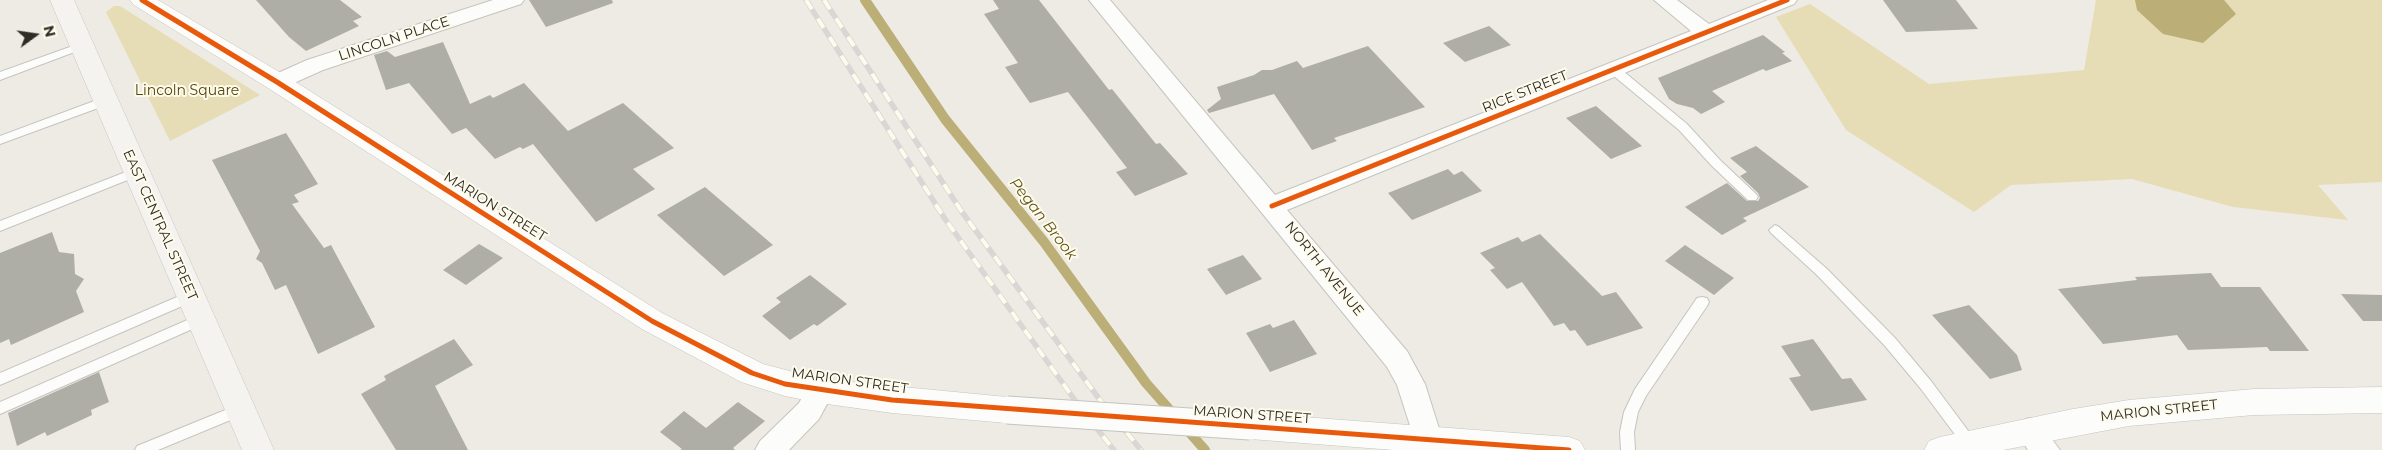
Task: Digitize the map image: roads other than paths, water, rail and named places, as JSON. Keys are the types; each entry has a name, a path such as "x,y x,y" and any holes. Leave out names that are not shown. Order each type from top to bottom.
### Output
{"main road":[{"name":"EAST CENTRAL STREET","path":"62,0 258,450"}],"street":[{"name":"MARION STREET","path":"142,0 277,82 687,341 752,373 785,384 820,391 883,399 1007,410 1428,438 1569,450"},
{"name":"LINCOLN PLACE","path":"277,82 315,65 514,0"},
{"name":"NORTH AVENUE","path":"1099,0 1272,206 1397,359 1411,384 1428,438"},
{"path":"1664,0 1706,32"},
{"name":"RICE STREET","path":"1272,206 1786,0"},
{"path":"770,450 809,411 820,391"},
{"name":"MARION STREET","path":"1955,447 2037,440 2129,412 2190,406 2382,400"}],"lane":[{"path":"0,76 81,46"},
{"path":"1613,69 1683,127 1716,163 1752,197"},
{"path":"0,140 105,101"},
{"path":"0,226 136,172"},
{"path":"1775,230 1822,272 1890,342 1926,385 1955,447"},
{"path":"1628,450 1627,432 1631,412 1640,393 1702,302"},
{"path":"0,380 196,307"},
{"path":"0,408 196,307"},
{"path":"142,450 240,410"}],"waterway":[{"name":"Pegan Brook","path":"865,0 945,119 1044,242 1146,383 1205,450"}],"railway":[{"path":"806,0 945,219 1082,410 1114,450"},
{"path":"824,0 962,212 1100,400 1141,450"}],"park label":[{"name":"Lincoln Square","path":"187,91"}]}
